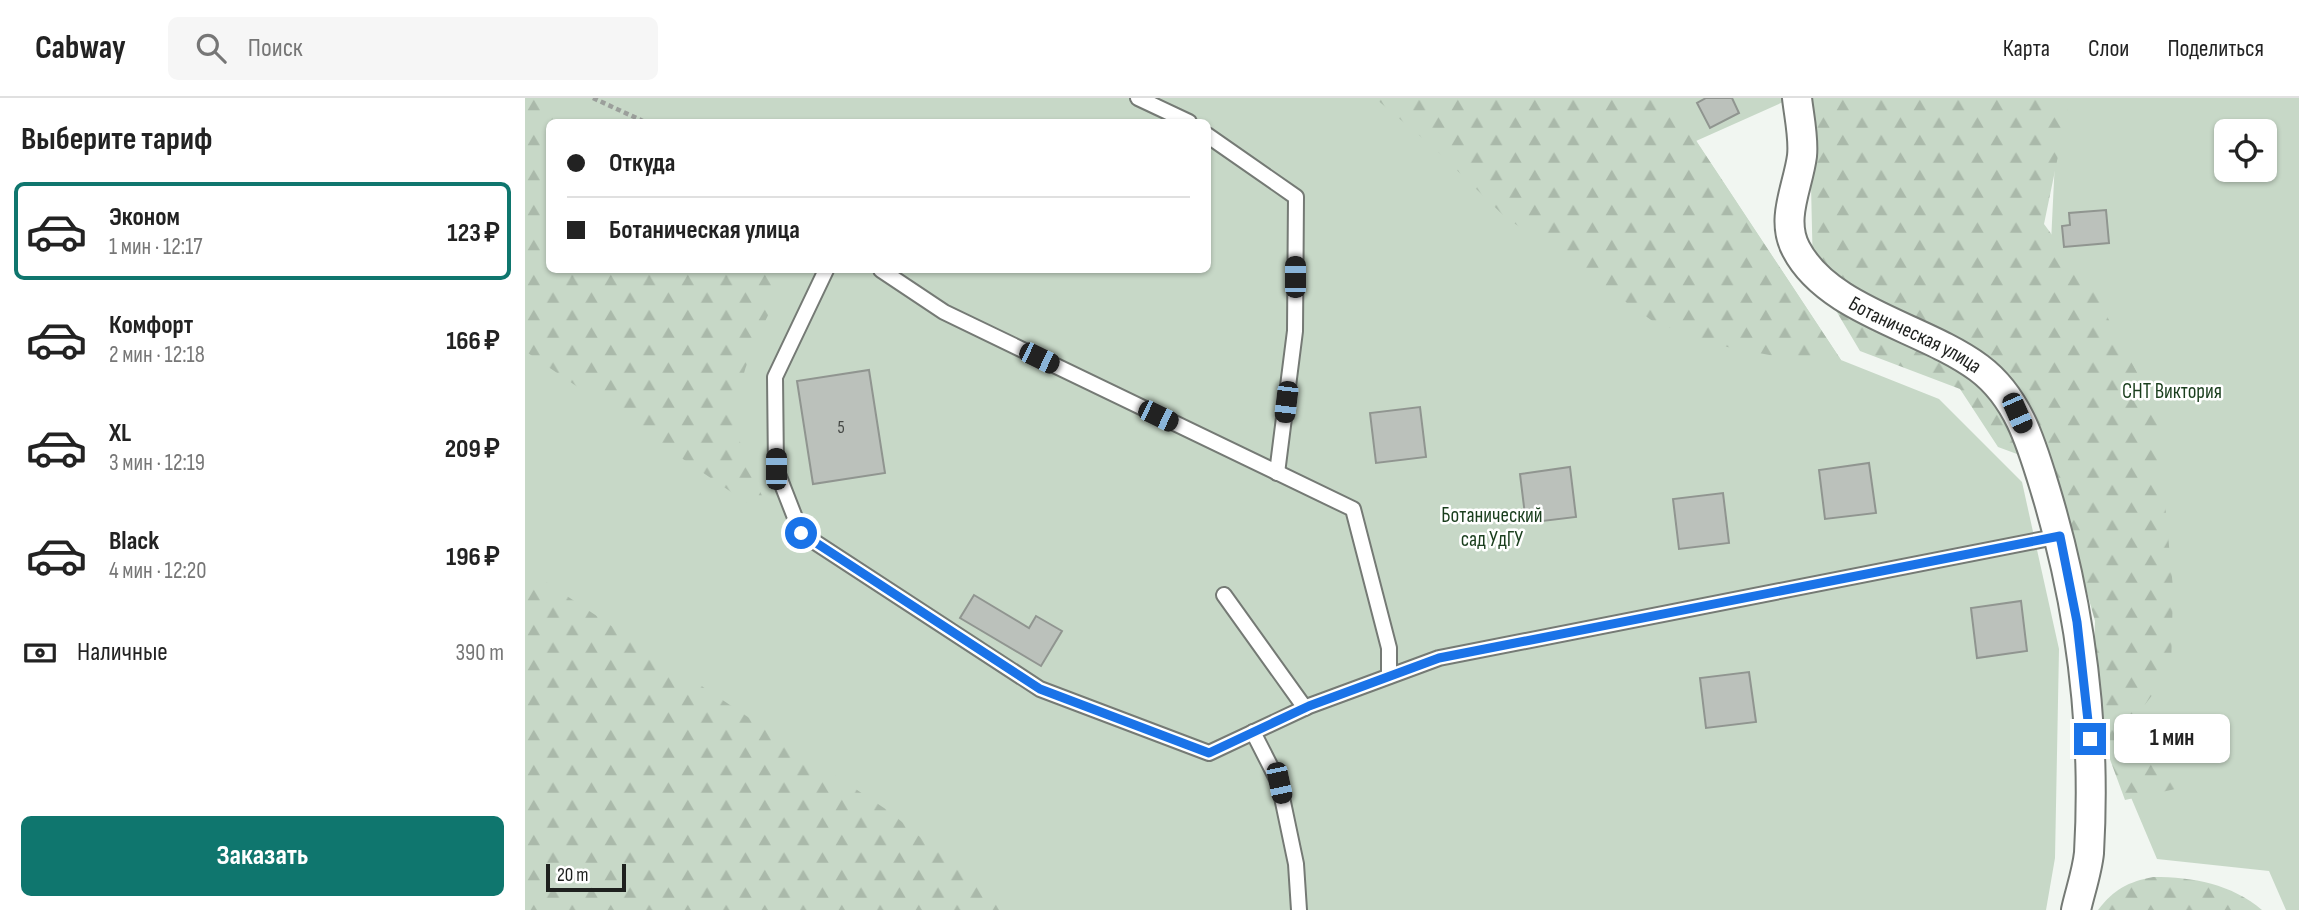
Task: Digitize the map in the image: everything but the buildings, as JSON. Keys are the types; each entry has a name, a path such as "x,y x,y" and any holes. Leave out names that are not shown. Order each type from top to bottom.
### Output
{"street":[{"name":"Ботаническая улица","path":"1797,98 1802,155 1789,224 1794,246 1811,274 1843,297 1946,346 1982,370 2009,395 2033,447 2060,536 2077,622 2090,739 2088,856 2076,910"}],"lane":[{"path":"1138,98 1183,119"},
{"path":"1211,138 1296,197 1295,331 1277,473"},
{"path":"825,273 775,377 776,469 801,533 1040,689 1209,753 1304,708 1439,658 2060,536"},
{"path":"885,273 944,313 1353,509 1389,648 1389,676"},
{"path":"1224,595 1304,708"},
{"path":"1253,732 1279,783 1296,864 1299,910"}],"path":[{"path":"593,98 638,119"}],"green space":[{"name":"Ботанический сад УдГУ","path":"525,98 1792,98 1696,141 1841,360 1939,399 2022,482 2059,649 2055,858 2046,910 525,910"},
{"path":"525,98 551,98 553,119 546,119 546,273 790,273 752,350 739,393 737,415 745,459 775,522 525,351"},
{"path":"1375,98 1668,98 1841,360 1780,357 1722,346 1654,322 1504,216 1434,148"},
{"path":"1809,98 2070,98 2044,224 2094,292 2156,408 2173,588 2171,671 2143,707 2180,788 2125,800 2108,754 2093,691 2095,621 2052,467 1998,447 1960,389 1860,351 1813,272"},
{"name":"СНТ Виктория","path":"2058,98 2299,98 2299,910 2286,910 2269,871 2157,859 2100,724 2096,571 2043,408"},
{"path":"525,568 890,812 1008,910 525,910"},
{"path":"2153,877 2183,878 2225,888 2262,910 2098,910 2122,888"}],"route":[{"path":"801,533 1040,689 1209,753 1309,706 1439,658 2060,536 2077,622 2090,739"}]}
